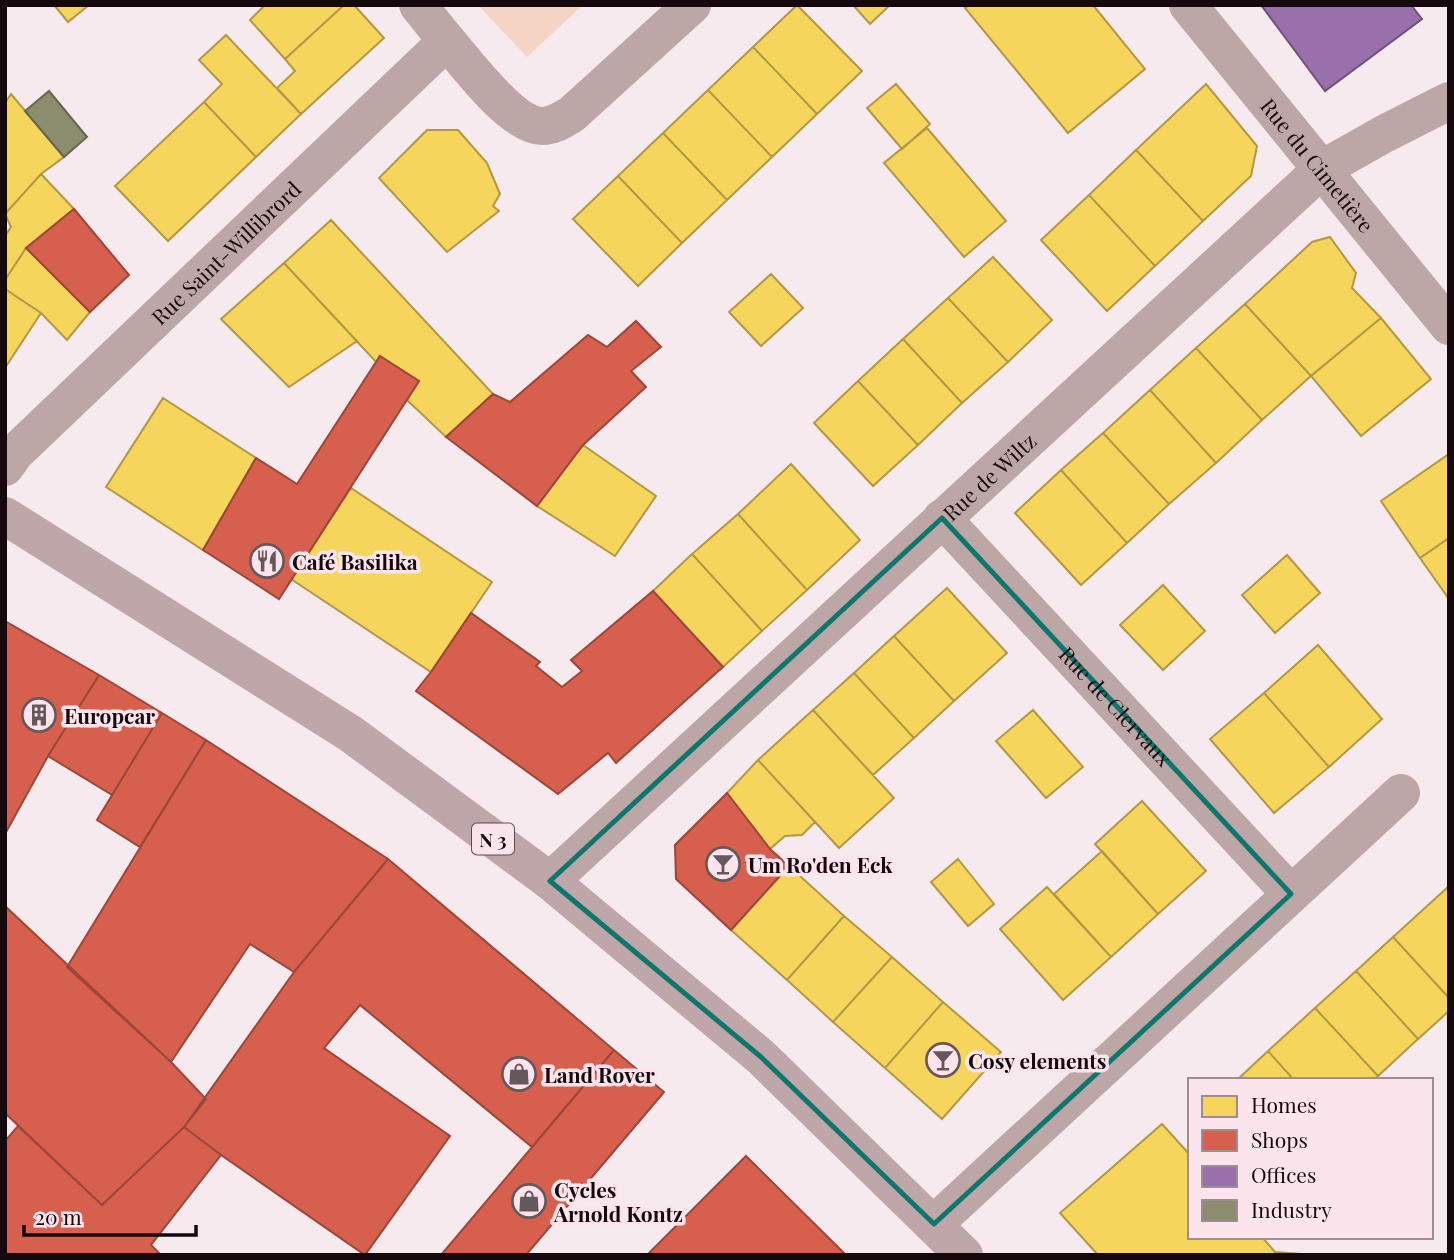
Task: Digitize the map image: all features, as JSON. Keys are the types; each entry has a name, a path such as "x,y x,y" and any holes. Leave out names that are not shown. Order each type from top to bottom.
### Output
{"main road":[{"name":"N 3","path":"5,516 351,734 550,881 761,1057 964,1255"}],"street":[{"path":"418,5 510,112 523,122 540,126 556,124 572,114 692,5"},
{"name":"Rue du Cimetière","path":"1188,5 1449,326"},
{"name":"Rue Saint-Willibrord","path":"5,467 25,443 447,41"},
{"name":"Rue de Wiltz","path":"550,881 1322,169 1449,102"},
{"name":"Rue de Clervaux","path":"942,518 1291,894"},
{"path":"934,1224 1401,793"}],"highlighted area":[{"path":"942,518 1291,894 934,1224 761,1057 550,881"}],"shaded area":[{"path":"478,5 583,5 527,57"}],"building: Homes":[{"path":"54,5 89,5 68,22"},
{"path":"265,5 344,5 285,59 250,20"},
{"path":"344,5 354,5 384,38 301,114 277,88 295,71 285,59"},
{"path":"797,5 862,71 817,114 753,47"},
{"path":"853,5 890,5 870,24"},
{"path":"969,5 1093,5 1145,69 1068,133 965,8"},
{"path":"226,35 301,114 256,157 204,102 222,84 199,60"},
{"path":"753,47 817,114 772,157 708,90"},
{"path":"896,84 930,124 902,149 867,108"},
{"path":"1206,84 1257,146 1251,176 1203,221 1136,150"},
{"path":"708,90 772,157 727,200 663,133"},
{"path":"11,94 64,157 41,174 5,214 5,103"},
{"path":"204,102 256,157 168,241 115,186"},
{"path":"927,128 1006,221 964,257 884,163"},
{"path":"427,130 458,130 487,163 500,194 493,206 499,211 447,252 379,178"},
{"path":"663,133 727,200 682,243 618,176"},
{"path":"1136,150 1203,221 1155,266 1089,195"},
{"path":"41,174 74,209 26,248 5,280 5,236 11,227 5,214"},
{"path":"618,176 682,243 638,286 573,219"},
{"path":"1089,195 1155,266 1107,311 1041,240"},
{"path":"331,220 493,394 446,437 407,400 419,381 380,356 376,362 284,263"},
{"path":"1330,237 1356,273 1352,288 1381,318 1311,376 1245,304 1312,242"},
{"path":"26,248 90,312 67,340 41,313 5,289 5,280"},
{"path":"993,257 1052,320 1008,362 948,298"},
{"path":"284,263 357,341 289,387 221,319"},
{"path":"771,274 803,308 761,346 729,312"},
{"path":"5,289 41,313 5,368"},
{"path":"948,298 1008,362 962,403 903,339"},
{"path":"1245,304 1311,376 1262,420 1196,348"},
{"path":"1381,318 1431,379 1361,436 1311,376"},
{"path":"903,339 962,403 918,445 858,381"},
{"path":"1196,348 1262,420 1216,463 1150,390"},
{"path":"858,381 918,445 873,486 814,423"},
{"path":"1150,390 1216,463 1169,504 1103,433"},
{"path":"163,398 256,458 203,550 106,487"},
{"path":"1103,433 1169,504 1127,543 1061,470"},
{"path":"583,445 656,496 615,556 537,506"},
{"path":"1449,454 1449,538 1420,558 1381,501"},
{"path":"791,464 860,540 807,590 738,514"},
{"path":"1061,470 1127,543 1081,585 1015,513"},
{"path":"351,488 492,582 431,672 291,579"},
{"path":"738,514 807,590 762,631 692,554"},
{"path":"1449,538 1449,599 1420,558"},
{"path":"692,554 762,631 723,667 653,591"},
{"path":"1287,555 1320,593 1275,633 1242,595"},
{"path":"1163,585 1205,631 1163,670 1120,625"},
{"path":"947,588 1007,653 954,701 894,636"},
{"path":"894,636 954,701 914,738 854,673"},
{"path":"1318,645 1382,719 1329,767 1264,693"},
{"path":"854,673 914,738 873,775 813,710"},
{"path":"1264,693 1329,767 1274,813 1210,739"},
{"path":"813,710 894,798 839,848 758,760"},
{"path":"1033,710 1083,767 1046,798 996,741"},
{"path":"758,760 815,822 802,835 785,836 770,849 727,793"},
{"path":"1142,801 1206,871 1158,914 1095,844"},
{"path":"1102,851 1158,914 1111,957 1054,894"},
{"path":"958,859 994,904 968,926 931,882"},
{"path":"789,866 844,916 787,980 731,930"},
{"path":"1449,886 1449,998 1393,937"},
{"path":"1047,887 1111,957 1063,1000 1000,929"},
{"path":"844,916 892,957 833,1022 787,980"},
{"path":"1393,937 1449,998 1449,1011 1418,1039 1356,971"},
{"path":"892,957 943,1002 885,1068 833,1022"},
{"path":"1356,971 1418,1039 1378,1076 1315,1008"},
{"path":"943,1002 1001,1052 942,1119 885,1068"},
{"path":"1315,1008 1378,1076 1292,1078 1268,1051"},
{"path":"1268,1051 1292,1078 1239,1078"},
{"path":"1162,1124 1188,1153 1188,1239 1264,1239 1275,1252 1315,1255 1098,1255 1060,1213"}],"building: Shops":[{"path":"74,209 129,275 90,312 26,248"},
{"path":"636,321 661,347 631,371 646,387 583,445 537,506 446,437 493,394 510,402 588,335 607,347"},
{"path":"380,356 419,381 279,599 203,550 256,458 297,484"},
{"path":"653,591 723,667 616,763 608,753 558,794 416,691 471,613 540,662 536,666 562,687 582,671 571,660"},
{"name":"Europcar","path":"5,621 99,675 48,756 5,834"},
{"path":"99,675 162,713 112,795 48,756"},
{"path":"162,713 206,740 140,847 97,820"},
{"path":"206,740 388,859 294,972 250,944 171,1062 67,967"},
{"path":"727,793 770,849 789,866 731,930 676,879 675,845"},
{"name":"Land Rover","path":"388,859 614,1050 532,1147 360,1005 324,1048 450,1136 365,1255 184,1127 294,972"},
{"path":"5,906 171,1062 206,1099 184,1127 102,1205 5,1113"},
{"name":"Cycles Arnold Kontz","path":"614,1050 664,1092 526,1255 441,1255"},
{"path":"18,1126 102,1205 184,1127 221,1155 151,1245 161,1255 5,1255 5,1141"},
{"path":"746,1156 846,1255 647,1255"}],"building: Offices":[{"path":"1261,5 1411,5 1422,19 1325,91"}],"building: Industry":[{"path":"49,91 87,137 64,157 25,111"}],"place":[{"name":"Café Basilika","path":"267,561"},
{"name":"Europcar","path":"39,715"},
{"name":"Um Ro'den Eck","path":"723,864"},
{"name":"Cosy elements","path":"943,1060"},
{"name":"Land Rover","path":"519,1074"},
{"name":"Cycles Arnold Kontz","path":"529,1201"}]}
